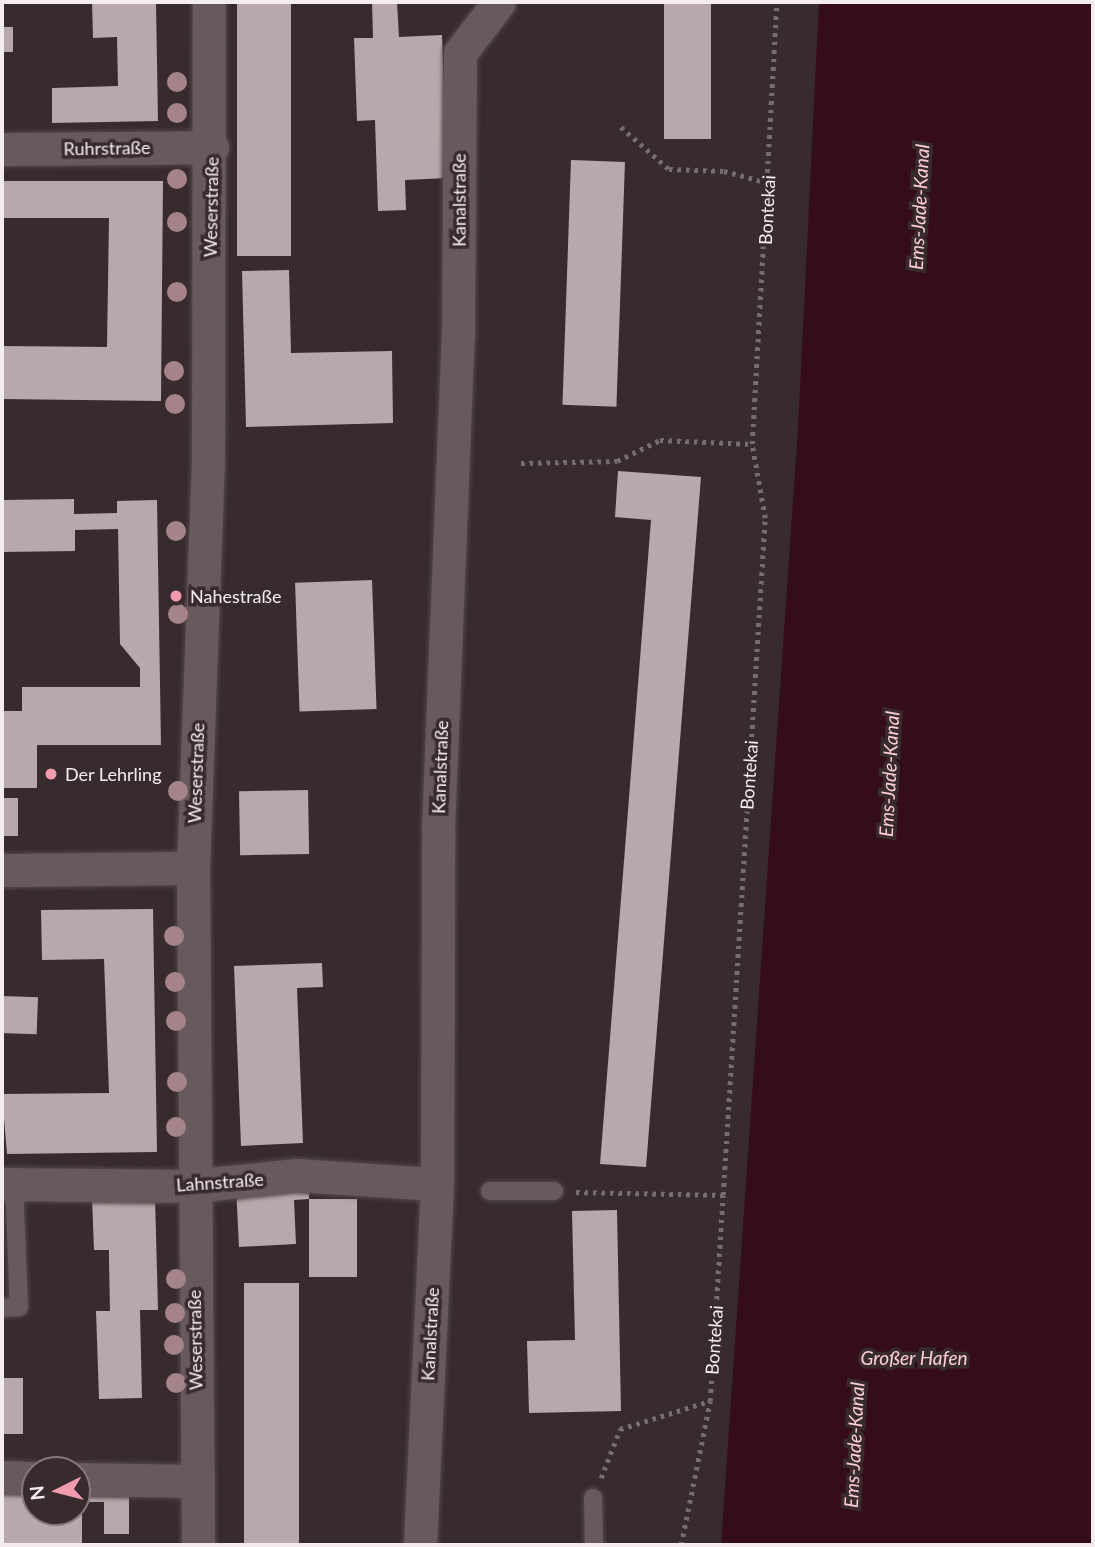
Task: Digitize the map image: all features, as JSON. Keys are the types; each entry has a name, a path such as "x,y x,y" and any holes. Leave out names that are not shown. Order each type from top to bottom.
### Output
{"street":[{"name":"Weserstraße","path":"198,1545 193,1186 193,868 212,147 209,2"},
{"name":"Kanalstraße","path":"420,1545 437,1184 438,828 448,464 458,336 460,53 499,2"},
{"name":"Ruhrstraße","path":"2,149 212,147"},
{"path":"2,870 193,868"},
{"name":"Lahnstraße","path":"8,1185 193,1186 296,1175 437,1184"},
{"path":"2,1478 21,1478"},
{"path":"91,1479 198,1481"}],"lane":[{"path":"2,1308 19,1307 8,1185"},
{"path":"490,1191 554,1191"},
{"path":"593,1498 594,1545"}],"path":[{"name":"Bontekai","path":"681,1545 710,1401 723,1195 765,518 752,444 769,183 777,2"},
{"path":"621,127 668,169 724,171 769,183"},
{"path":"521,463 617,461 660,440 752,444"},
{"path":"554,1191 723,1195"},
{"path":"593,1498 620,1429 710,1401"}],"water":[{"name":"Großer Hafen","path":"819,2 1093,2 1093,1545 721,1545 798,428"}],"building":[{"path":"92,2 156,2 158,121 52,123 52,88 118,86 117,37 93,38"},
{"path":"237,2 291,2 291,256 237,256"},
{"path":"372,2 397,2 399,37 442,35 447,178 405,180 406,210 378,211 375,120 357,121 354,38 373,38"},
{"path":"664,2 711,2 711,139 664,139"},
{"path":"2,27 13,27 13,52 4,52 2,137"},
{"path":"571,160 625,162 616,407 562,405"},
{"path":"2,181 163,181 161,401 2,399 2,346 107,347 109,218 2,218"},
{"path":"289,270 291,353 392,351 393,423 246,427 242,271"},
{"path":"618,471 701,477 646,1167 600,1164 651,520 615,517"},
{"path":"74,499 74,514 117,513 117,501 157,500 161,745 37,745 37,788 2,788 2,711 22,711 22,687 140,687 140,668 120,644 118,529 75,530 75,551 2,552 2,500"},
{"path":"372,580 377,709 300,712 295,583"},
{"path":"308,790 309,854 240,855 239,791"},
{"path":"2,798 18,798 18,836 2,836"},
{"path":"153,909 157,1152 7,1154 2,1094 109,1093 104,959 42,960 41,910"},
{"path":"322,963 323,987 297,988 303,1143 241,1146 234,966"},
{"path":"2,996 38,997 37,1034 2,1033"},
{"path":"309,1184 309,1199 294,1200 296,1244 239,1247 236,1187"},
{"path":"155,1196 158,1310 140,1310 142,1398 99,1399 96,1311 110,1311 109,1250 94,1250 92,1198"},
{"path":"309,1199 357,1199 357,1277 309,1277"},
{"path":"617,1210 621,1411 529,1413 527,1341 575,1340 572,1211"},
{"path":"244,1283 299,1283 299,1545 244,1545"},
{"path":"2,1378 23,1378 23,1434 2,1434"},
{"path":"2,1491 21,1491 21,1526 82,1526 82,1543 2,1543"},
{"path":"91,1491 129,1491 129,1534 104,1534 104,1502 91,1502"}],"place":[{"name":"Nahestraße","path":"176,596"},
{"name":"Der Lehrling","path":"51,774"}],"water label":[{"name":"Ems-Jade-Kanal","path":"919,207"},
{"name":"Ems-Jade-Kanal","path":"889,774"},
{"name":"Ems-Jade-Kanal","path":"854,1445"}]}
